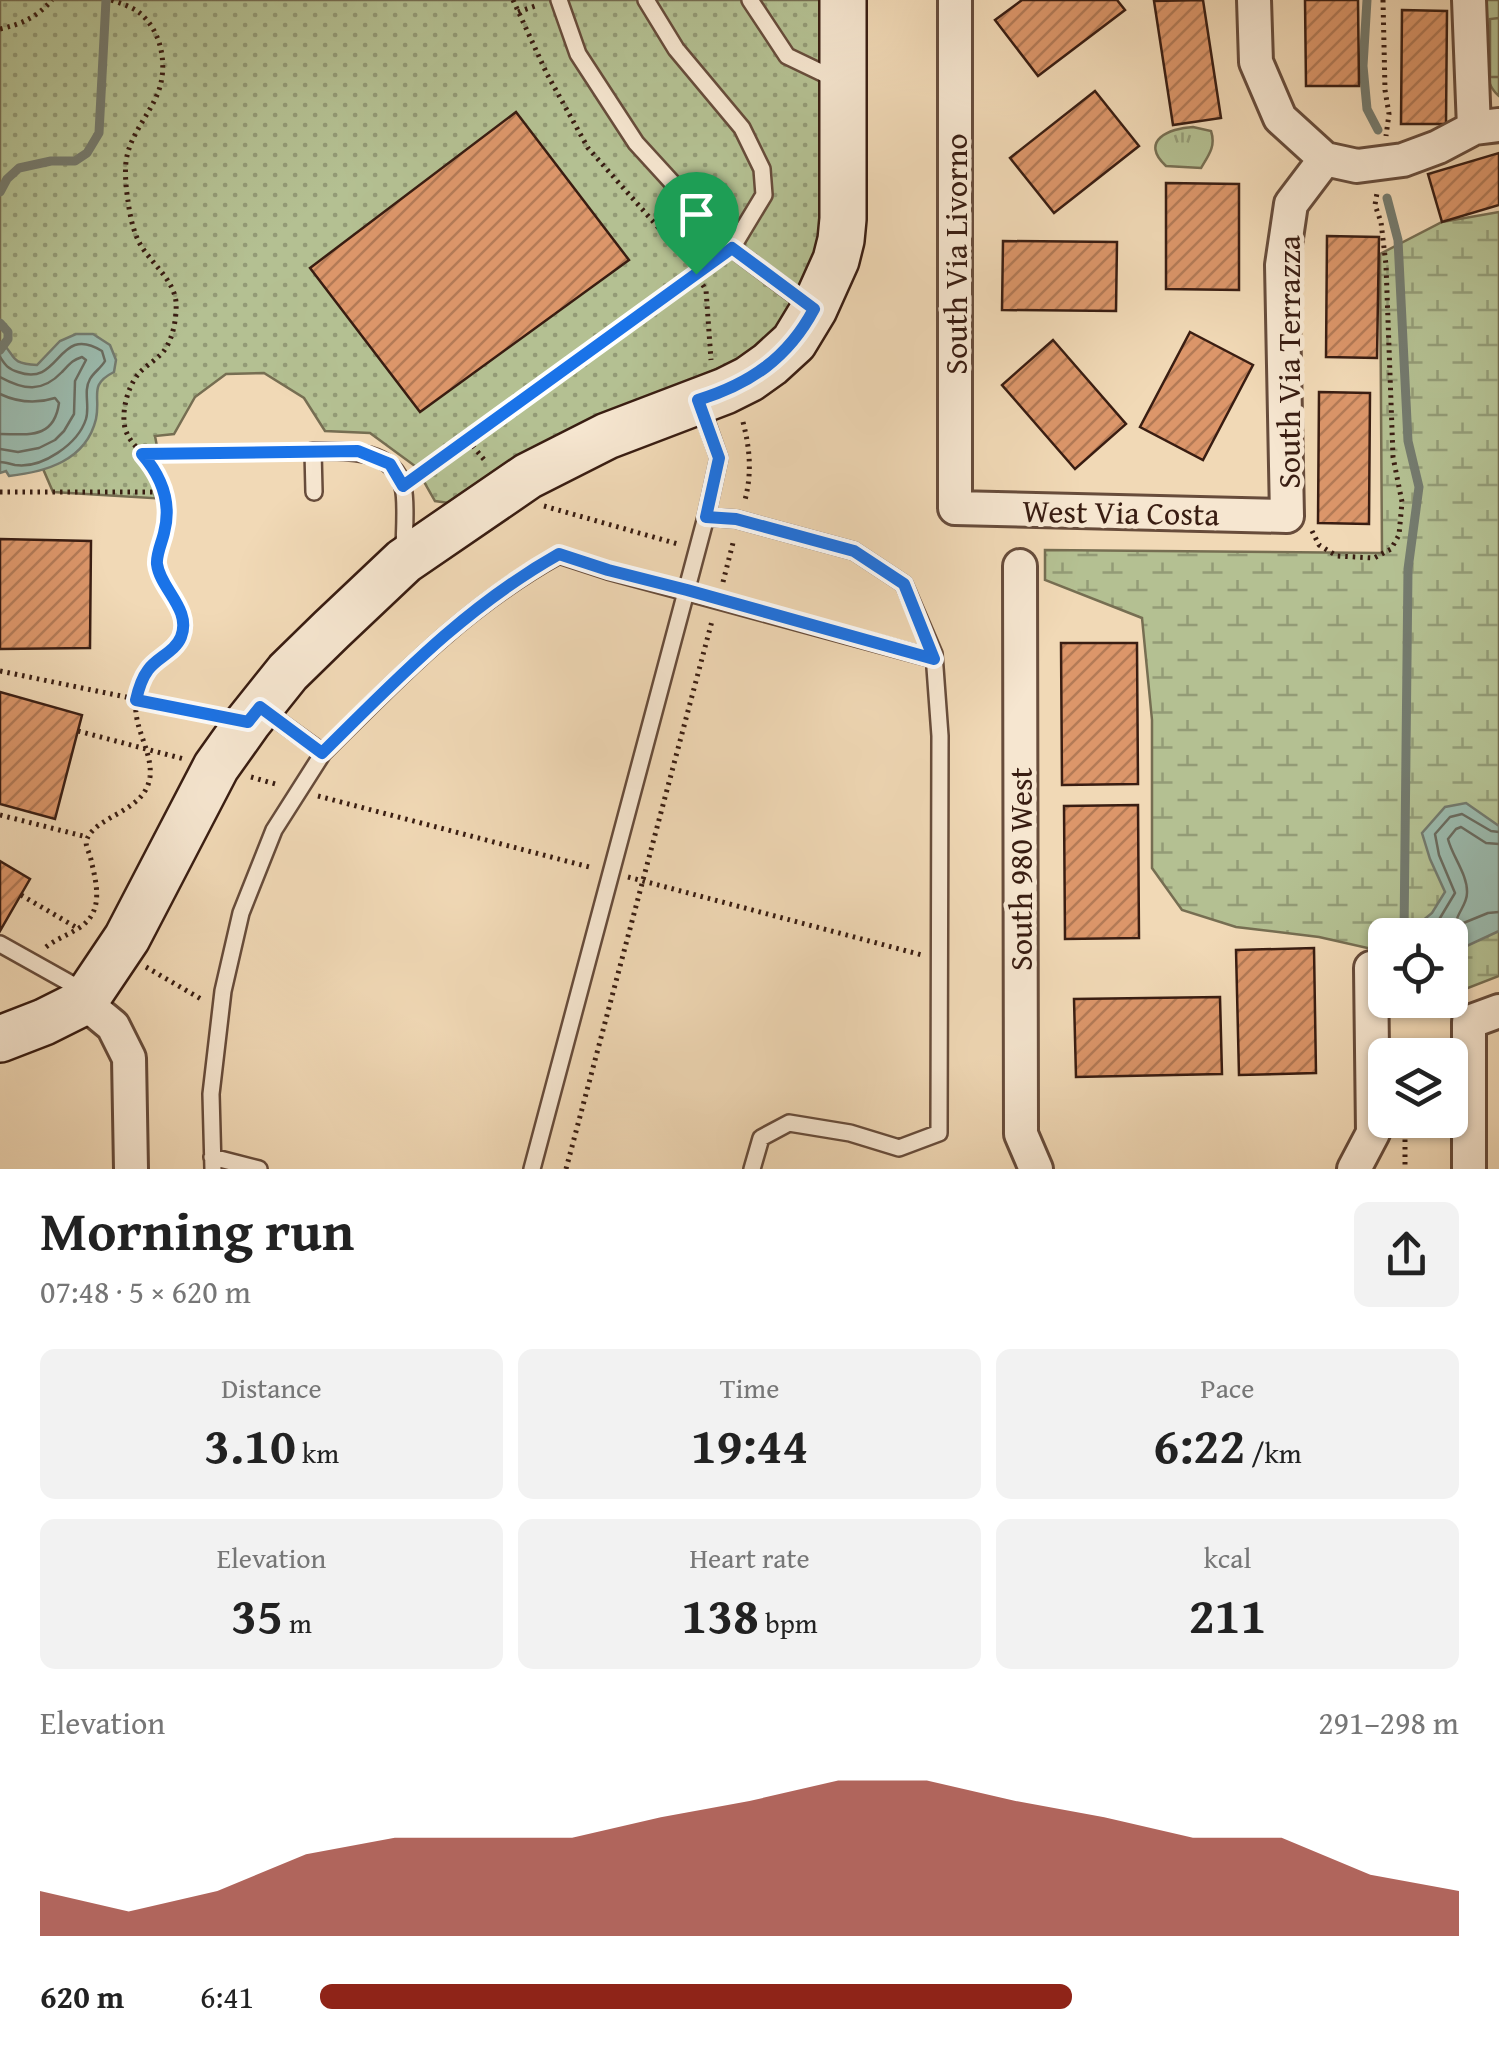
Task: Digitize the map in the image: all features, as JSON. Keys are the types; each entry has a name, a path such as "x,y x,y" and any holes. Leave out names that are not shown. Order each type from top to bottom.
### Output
{"street":[{"path":"0,1040 87,998 127,938 216,767 254,714 288,672 404,561 528,476 608,436 726,392 750,379 794,342 814,309 841,240 844,0"},
{"name":"South Via Livorno","path":"955,0 955,508"},
{"path":"1254,0 1256,62 1280,118 1325,159 1357,166 1403,160 1486,126 1469,0"},
{"name":"South Via Terrazza","path":"1299,522 1282,265 1291,204 1325,159"},
{"name":"West Via Costa","path":"955,508 1299,522"},
{"name":"South 980 West","path":"1020,566 1021,1134 1036,1169"},
{"path":"87,998 113,1026 129,1058 131,1169"},
{"path":"1469,1169 1484,1017"},
{"path":"1354,1169 1374,1134 1372,1018"}],"lane":[{"path":"559,0 578,54 636,143 732,248 814,309"},
{"path":"646,0 676,50 742,128 762,168 764,195 732,248"},
{"path":"750,0 787,56 843,84"},
{"path":"532,1169 698,550 719,458 698,400"},
{"path":"314,492 313,451 358,451 390,464 403,486 404,561"},
{"path":"706,517 736,519 854,551 904,584 934,659 940,736 938,1133 899,1148 850,1132 789,1123 760,1138 752,1169"},
{"path":"258,1169 212,1163 211,1094 220,1011 241,913 274,830 322,753 458,623 519,577 559,554 934,659"},
{"path":"254,714 322,753"},
{"path":"0,944 87,998"}],"path":[{"path":"0,28 19,25 52,0"},
{"path":"46,946 90,919 98,902 86,843 99,826 139,799 150,778 135,716 136,700 148,669 182,636 176,600 157,562 169,516 164,492 156,470 130,440 124,424 127,396 137,374 166,350 174,330 176,299 141,246 127,196 127,157 137,129 157,96 163,77 162,51 143,14 111,0"},
{"path":"518,12 550,0"},
{"path":"1383,0 1389,114 1385,144"},
{"path":"1299,522 1319,545 1336,556 1374,558 1391,549 1400,534 1402,502 1393,457 1386,264 1375,204 1379,180"},
{"path":"403,486 732,248"},
{"path":"468,440 490,468"},
{"path":"142,454 313,451"},
{"path":"0,492 164,492"},
{"path":"536,504 729,558"},
{"path":"0,671 136,700 254,714"},
{"path":"78,731 197,762"},
{"path":"0,815 88,838"},
{"path":"21,895 88,934"},
{"path":"144,966 220,1011"},
{"path":"1405,1138 1405,1169"}],"green space":[{"path":"0,0 825,0 827,231 789,319 745,357 540,444 449,503 435,501 415,466 370,433 325,431 304,398 264,373 226,374 195,397 174,434 155,436 167,499 53,492 0,369"},
{"path":"1483,0 1499,0 1499,96 1487,78"},
{"path":"1499,18 1499,77 1490,77 1490,19"},
{"path":"1193,127 1211,131 1213,141 1201,168 1166,166 1158,157 1156,143 1167,133"},
{"path":"1499,212 1499,976 1468,988 1468,918 1368,918 1368,948 1319,937 1236,927 1182,910 1152,868 1152,720 1142,618 1045,580 1045,550 1382,553 1380,254 1442,222"}],"water":[{"path":"76,334 93,334 110,345 116,360 114,372 98,387 91,433 62,462 9,476 6,471 0,473 0,342 16,360 37,365 60,341"},
{"path":"1466,803 1499,826 1499,931 1468,945 1468,918 1426,918 1445,892 1422,833 1445,807"}],"building":[{"path":"1022,0 1117,0 1125,10 1038,76 995,20"},
{"path":"1203,0 1221,118 1173,125 1154,1"},
{"path":"1305,0 1358,0 1359,86 1306,86"},
{"path":"1402,10 1447,11 1446,124 1401,124"},
{"path":"1095,91 1139,146 1054,213 1010,158"},
{"path":"516,112 629,260 420,412 310,268"},
{"path":"1499,153 1499,205 1442,222 1428,174"},
{"path":"1166,183 1239,184 1239,290 1166,289"},
{"path":"1327,236 1379,237 1377,358 1326,357"},
{"path":"1003,241 1117,242 1116,311 1002,310"},
{"path":"1190,332 1253,365 1203,460 1140,427"},
{"path":"1053,340 1126,424 1075,469 1002,385"},
{"path":"1319,392 1370,393 1369,524 1318,523"},
{"path":"0,539 91,541 90,648 0,649"},
{"path":"1061,643 1137,643 1138,784 1062,785"},
{"path":"0,692 82,715 55,819 0,804"},
{"path":"1138,805 1139,938 1065,939 1064,806"},
{"path":"0,861 30,879 0,931"},
{"path":"1314,948 1316,1073 1239,1075 1236,950"},
{"path":"1220,997 1222,1074 1076,1077 1074,999"}],"waterway":[{"path":"0,192 19,168 75,161 87,153 99,133 106,0"},
{"path":"1367,0 1363,66 1367,109 1378,130"},
{"path":"1387,198 1398,240 1408,441 1419,487 1408,569 1404,918"},
{"path":"0,323 8,332 0,350"}],"route":[{"path":"732,248 814,309 794,342 770,364 726,392 698,400 719,458 706,517 736,519 854,551 904,584 934,659 559,554 519,577 458,623 322,753 260,707 248,722 136,700 148,669 182,636 176,600 157,562 169,516 167,499 156,470 142,454 358,451 390,464 403,486 696,274 732,248"}]}
